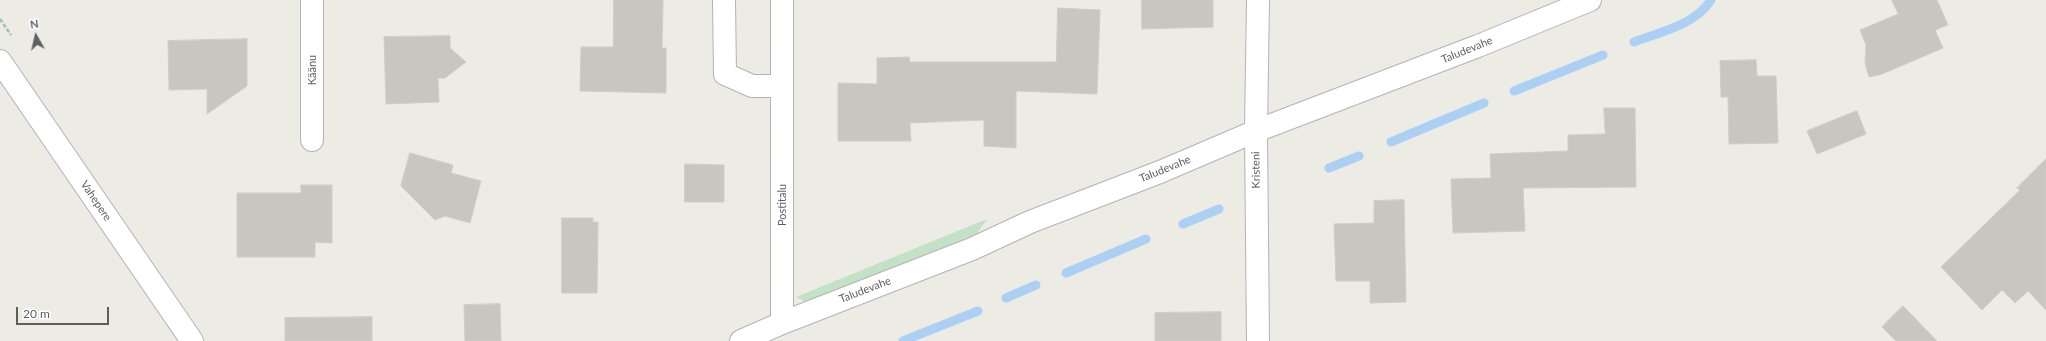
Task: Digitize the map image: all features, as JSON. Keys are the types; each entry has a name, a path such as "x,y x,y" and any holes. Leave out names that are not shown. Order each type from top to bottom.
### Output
{"street":[{"name":"Käänu","path":"312,0 312,140"},
{"path":"724,0 725,74 752,86 782,86"},
{"name":"Postitalu","path":"782,0 782,323"},
{"name":"Kristeni","path":"1258,0 1256,131 1258,341"},
{"name":"Taludevahe","path":"741,341 782,323 972,249 1030,222 1160,172 1256,131 1478,46 1590,0"},
{"name":"Vahepere","path":"0,61 192,341"}],"green space":[{"path":"987,219 977,234 808,303 796,297"}],"building":[{"path":"614,0 663,0 662,48 666,48 666,93 580,91 581,47 613,47"},
{"path":"1142,0 1213,0 1213,27 1142,29"},
{"path":"1892,0 1937,0 1948,25 1935,30 1943,48 1882,74 1869,77 1865,63 1866,45 1860,30 1898,14"},
{"path":"1058,8 1100,10 1097,94 1016,91 1016,148 984,146 984,120 910,123 911,141 838,141 838,83 877,84 877,58 909,57 910,62 1056,62"},
{"path":"450,36 450,48 466,62 445,78 438,78 439,102 386,104 384,37"},
{"path":"247,39 247,86 207,114 207,89 169,90 168,41"},
{"path":"1756,60 1757,76 1776,76 1778,143 1729,144 1728,97 1721,97 1720,61"},
{"path":"1604,108 1635,108 1636,187 1523,188 1525,231 1453,233 1451,179 1491,178 1490,154 1568,151 1568,135 1605,134"},
{"path":"1857,111 1866,134 1817,154 1807,131"},
{"path":"410,153 453,165 451,173 481,181 470,223 445,216 435,220 401,186"},
{"path":"2046,159 2046,310 2028,291 2015,303 2002,290 1982,310 1941,267 2020,190 2017,188"},
{"path":"685,164 724,165 724,202 685,202"},
{"path":"301,185 332,185 332,243 315,242 315,257 237,257 237,193 301,193"},
{"path":"1404,200 1406,302 1370,303 1370,281 1336,281 1334,224 1374,223 1374,201"},
{"path":"562,218 593,218 593,222 598,222 597,293 562,293"},
{"path":"500,304 501,341 465,341 464,305"},
{"path":"1903,306 1937,341 1896,341 1882,327"},
{"path":"1221,312 1221,341 1155,341 1155,313"},
{"path":"372,317 372,341 285,341 285,318"}],"waterway":[{"path":"1634,42 1666,31 1686,22 1704,9 1711,0"},
{"path":"1514,91 1603,55"},
{"path":"1391,142 1484,103"},
{"path":"1329,168 1359,156"},
{"path":"1183,224 1219,209"},
{"path":"1066,273 1146,239"},
{"path":"1006,298 1036,285"},
{"path":"903,341 978,311"}]}
